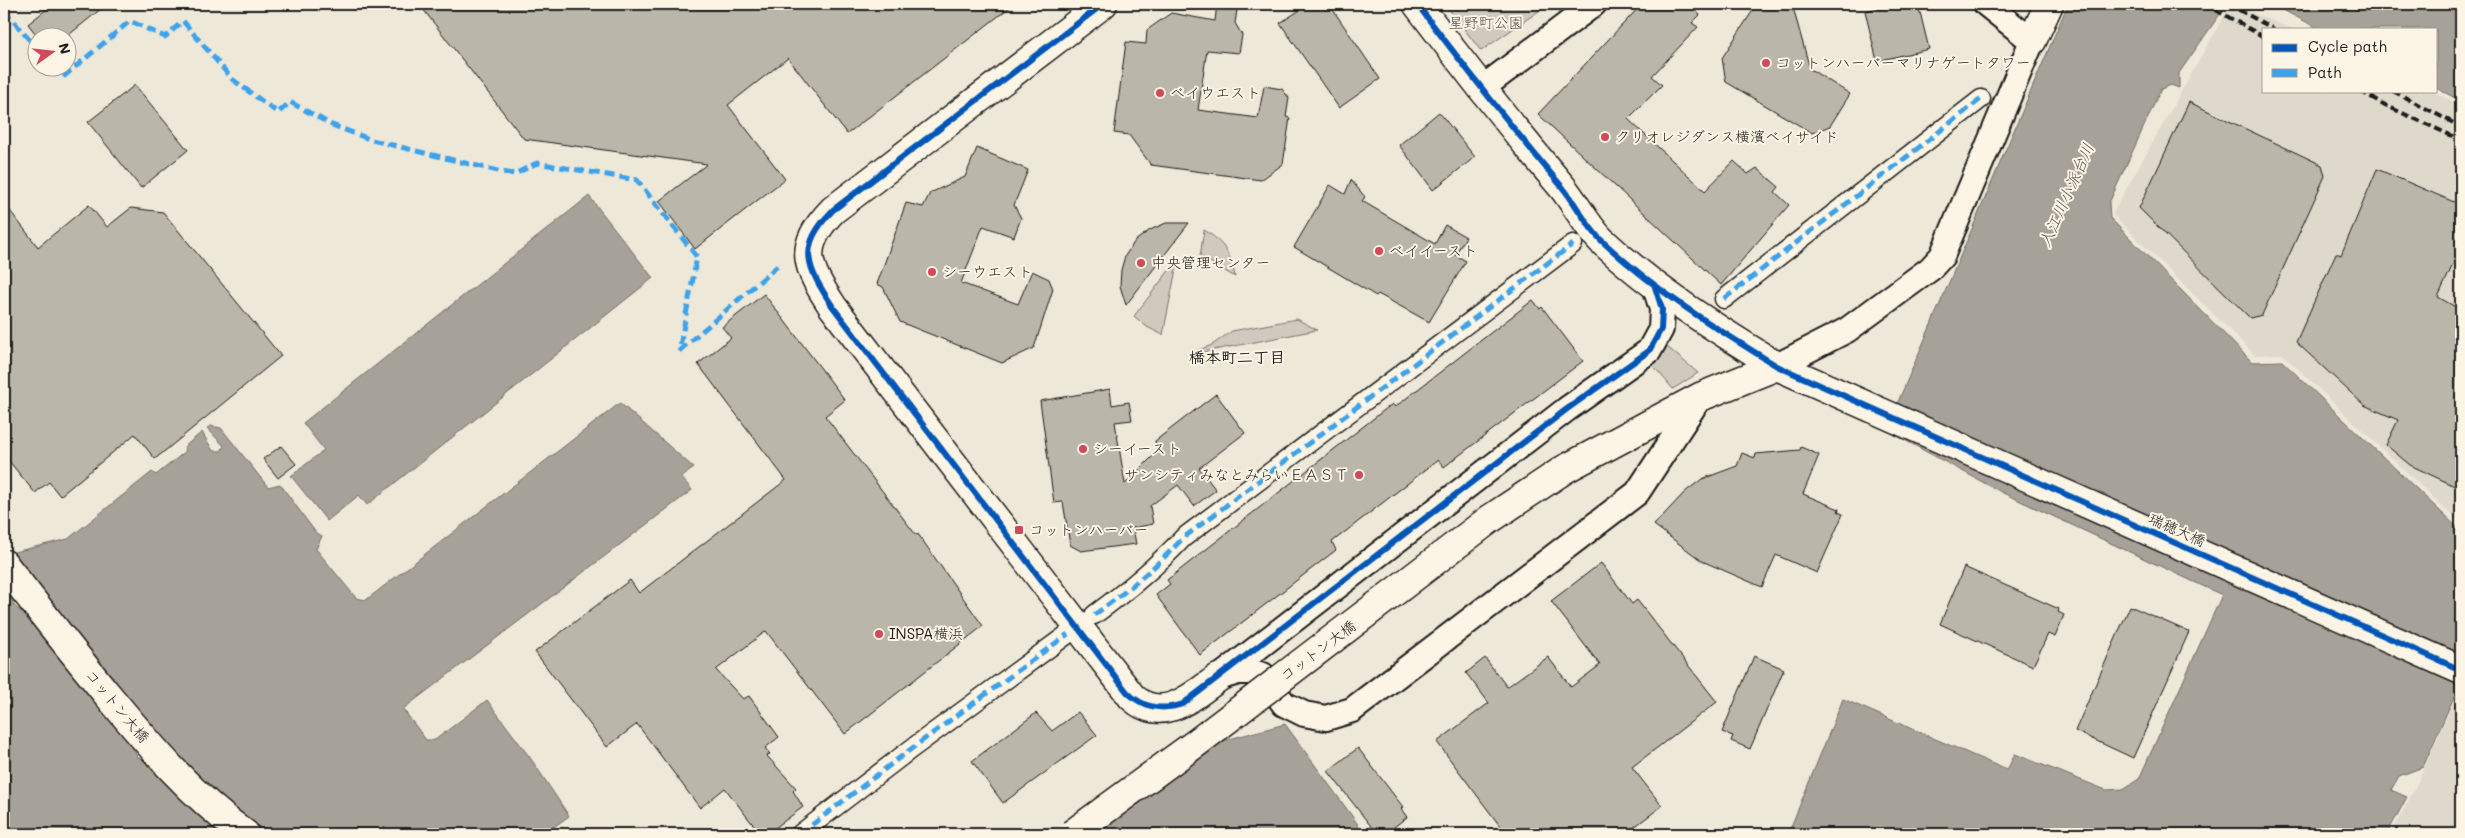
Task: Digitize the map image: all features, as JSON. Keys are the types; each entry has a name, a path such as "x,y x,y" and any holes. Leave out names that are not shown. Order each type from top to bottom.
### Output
{"street":[{"path":"1103,4 833,210 812,236 810,258 817,282 833,307 1132,697 1146,705 1169,708 1182,704 1567,409 1649,351 1661,329 1662,309 1655,287"},
{"name":"瑞穂大橋","path":"1416,4 1600,238 1655,287 1707,324 1776,366 2461,670"},
{"path":"1481,89 1594,4"},
{"path":"1986,4 2032,41"},
{"path":"1776,366 1847,330 1930,269 1942,256 2049,4"},
{"path":"1724,299 1981,99"},
{"path":"1094,615 1158,566 1183,538 1573,244"},
{"name":"コットン大橋","path":"1072,834 1199,741 1490,519 1565,469 1700,397 1776,366"},
{"path":"1218,678 1238,672 1251,672 1263,676 1284,704 1304,714 1326,718 1352,710 1637,494 1700,397"},
{"name":"コットン大橋","path":"4,564 59,636 149,745 197,794 244,834"},
{"path":"800,834 911,749 1068,634"},
{"path":"1263,676 1275,634"}],"shaded area":[{"path":"2231,4 2290,28 2262,28 2262,92 2433,92 2461,105 2461,524 2282,354 2255,355 2112,214"},
{"path":"2461,686 2461,834 2391,834 2417,784"}],"green space":[{"name":"星野町公園","path":"1445,4 1549,4 1481,51"},
{"path":"1204,230 1211,234 1226,250 1232,262 1235,277 1200,256"},
{"path":"1178,259 1163,335 1147,327 1134,316"},
{"path":"1297,319 1317,330 1193,354 1193,352 1212,345 1232,331"},
{"path":"1665,345 1698,373 1673,389 1650,362"}],"water":[{"name":"入江川小派台川","path":"2068,4 2227,4 2179,73 2179,88 2171,85 2161,89 2109,203 2110,218 2252,362 2282,361 2461,531 2461,681 2423,767 2399,776 2391,790 2407,797 2387,834 1788,834 1843,699 2007,770 2015,754 2106,790 2123,789 2139,779 2222,595 2001,492 1886,430"},
{"path":"2271,4 2461,4 2461,101 2438,89 2438,28 2318,28"},
{"path":"589,196 653,278 367,505 359,495 327,521 291,476 324,450 303,423"},
{"path":"620,403 694,468 681,477 692,490 403,709 426,740 435,740 487,700 531,759 569,816 544,834 4,834 4,560 6,554 68,539 152,472 156,475 186,451 184,447 202,432 213,451 221,451 224,446 207,428 211,426 221,428 268,487 280,484 316,533 322,536 316,549 356,598 366,600","holes":["34,581 39,585 44,595 28,612 19,610 13,602 13,590","149,729 155,729 165,742 148,761 137,757 132,744"]},
{"path":"1285,724 1357,823 1360,834 1055,834 1200,747"}],"building":[{"path":"53,4 107,4 77,28 31,28 28,24"},
{"path":"419,4 1014,4 847,134 788,58 728,105 785,179 695,249 659,201 707,164 524,139"},
{"name":"ベイウエスト","path":"1217,4 1238,4 1235,23 1242,35 1239,53 1207,50 1198,110 1258,118 1264,86 1282,89 1289,98 1286,117 1290,118 1283,164 1261,180 1151,165 1129,135 1114,133 1126,42 1146,44 1147,30 1171,13 1215,21"},
{"path":"1295,4 1329,4 1380,79 1339,108 1280,23 1300,10"},
{"name":"クリオレジダンス横濱ベイサイド","path":"1642,4 1689,4 1700,15 1692,23 1698,27 1652,76 1662,85 1628,119 1705,191 1734,161 1748,174 1757,168 1779,187 1775,192 1789,205 1721,285 1538,114"},
{"name":"コットンハーバーマリナゲートタワー","path":"1757,4 1792,4 1810,69 1850,94 1830,126 1812,133 1726,82 1722,58"},
{"path":"1896,4 1918,4 1929,49 1877,61 1865,11"},
{"path":"135,85 188,150 141,188 88,122"},
{"path":"2189,102 2322,165 2325,176 2262,315 2250,318 2139,208"},
{"path":"1439,112 1475,157 1433,190 1399,145"},
{"name":"シーウエスト","path":"977,148 1028,170 1014,205 1021,218 1014,237 983,226 961,283 1018,304 1032,271 1049,279 1053,289 1034,348 1002,363 900,322 883,287 877,284 906,203 923,207 930,193 965,177"},
{"path":"2377,169 2461,205 2461,262 2455,260 2438,297 2461,310 2461,489 2410,465 2386,445 2398,420 2364,405 2296,342 2336,253 2341,255"},
{"name":"ベイイースト","path":"1351,180 1365,197 1362,201 1435,244 1445,225 1466,237 1455,255 1466,261 1429,322 1378,294 1376,296 1294,247 1330,185 1345,194"},
{"path":"4,203 38,247 89,205 107,227 131,208 163,212 281,356 155,459 135,434 60,496 49,482 35,493 4,455"},
{"name":"中央管理センター","path":"1166,223 1189,223 1126,305 1120,286 1121,270 1125,256 1135,241 1150,230"},
{"path":"764,294 845,400 825,416 916,535 918,534 983,626 845,734 766,631 716,670 743,699 749,696 779,737 765,748 770,754 767,756 796,788 793,791 803,807 767,834 763,834 751,822 725,788 700,808 637,724 607,747 535,652 630,580 639,593 786,480 698,364 731,338 722,327"},
{"name":"サンシティみなとみらいＥＡＳＴ","path":"1533,300 1540,309 1542,307 1583,361 1444,467 1438,460 1332,542 1336,550 1200,655 1156,595 1170,584 1167,580 1392,404 1395,407"},
{"name":"シーイースト","path":"1110,389 1112,405 1129,402 1132,420 1115,422 1125,484 1157,452 1155,441 1216,394 1245,433 1199,468 1216,490 1194,506 1178,485 1150,506 1153,524 1133,528 1136,544 1081,551 1070,545 1063,502 1054,503 1040,401"},
{"path":"281,446 296,464 278,478 263,459"},
{"path":"1801,447 1819,455 1803,494 1839,509 1838,512 1843,514 1817,573 1776,555 1762,587 1702,561 1654,525 1685,492 1702,479 1737,466 1742,453 1755,458 1756,454 1800,450"},
{"path":"1601,563 1632,604 1637,600 1717,702 1632,767 1662,806 1625,834 1506,834 1437,742 1489,703 1466,673 1485,658 1507,687 1548,657 1571,687 1600,665 1551,601"},
{"path":"1964,567 2059,609 2058,612 2064,615 2055,637 2048,634 2033,666 1940,624"},
{"path":"2130,606 2189,632 2133,758 2075,731"},
{"path":"1754,656 1784,669 1750,749 1731,741 1733,736 1722,732"},
{"path":"1078,712 1097,735 1003,803 972,761 1036,713 1052,731"},
{"path":"1358,748 1403,807 1401,809 1407,817 1385,834 1377,834 1328,771"}],"railway":[{"path":"2205,4 2262,36"},
{"path":"2228,4 2272,28"},
{"path":"2362,92 2387,106 2461,140"},
{"path":"2395,92 2461,127"}],"marked path":[{"path":"4,10 28,38"},
{"path":"78,65 130,21 165,37 183,21 232,79 278,113 290,102 332,125 372,140 502,172 515,174 537,163 637,180 697,257 679,351"},
{"path":"1724,299 1981,99"},
{"path":"1094,615 1140,579 1183,538 1573,244"},
{"path":"679,351 781,263"},
{"path":"800,834 911,749 1068,634"}],"cycle path":[{"path":"1103,4 833,210 821,223 814,236 809,258 817,280 833,307 1127,692 1139,702 1153,707 1183,704 1567,409 1649,351 1661,329 1662,309 1655,287"},
{"path":"1417,4 1488,97 1563,188 1601,240 1664,292 1731,337 1777,366 2461,670"}],"place":[{"name":"コットンハーバーマリナゲートタワー","path":"1766,63"},
{"name":"ベイウエスト","path":"1160,93"},
{"name":"クリオレジダンス横濱ベイサイド","path":"1605,137"},
{"name":"ベイイースト","path":"1379,251"},
{"name":"中央管理センター","path":"1141,263"},
{"name":"シーウエスト","path":"932,272"},
{"name":"シーイースト","path":"1083,449"},
{"name":"サンシティみなとみらいＥＡＳＴ","path":"1359,475"},
{"name":"コットンハーバー","path":"1019,530"},
{"name":"INSPA横浜","path":"879,634"}],"district":[{"name":"橋本町二丁目","path":"1237,357"}]}
